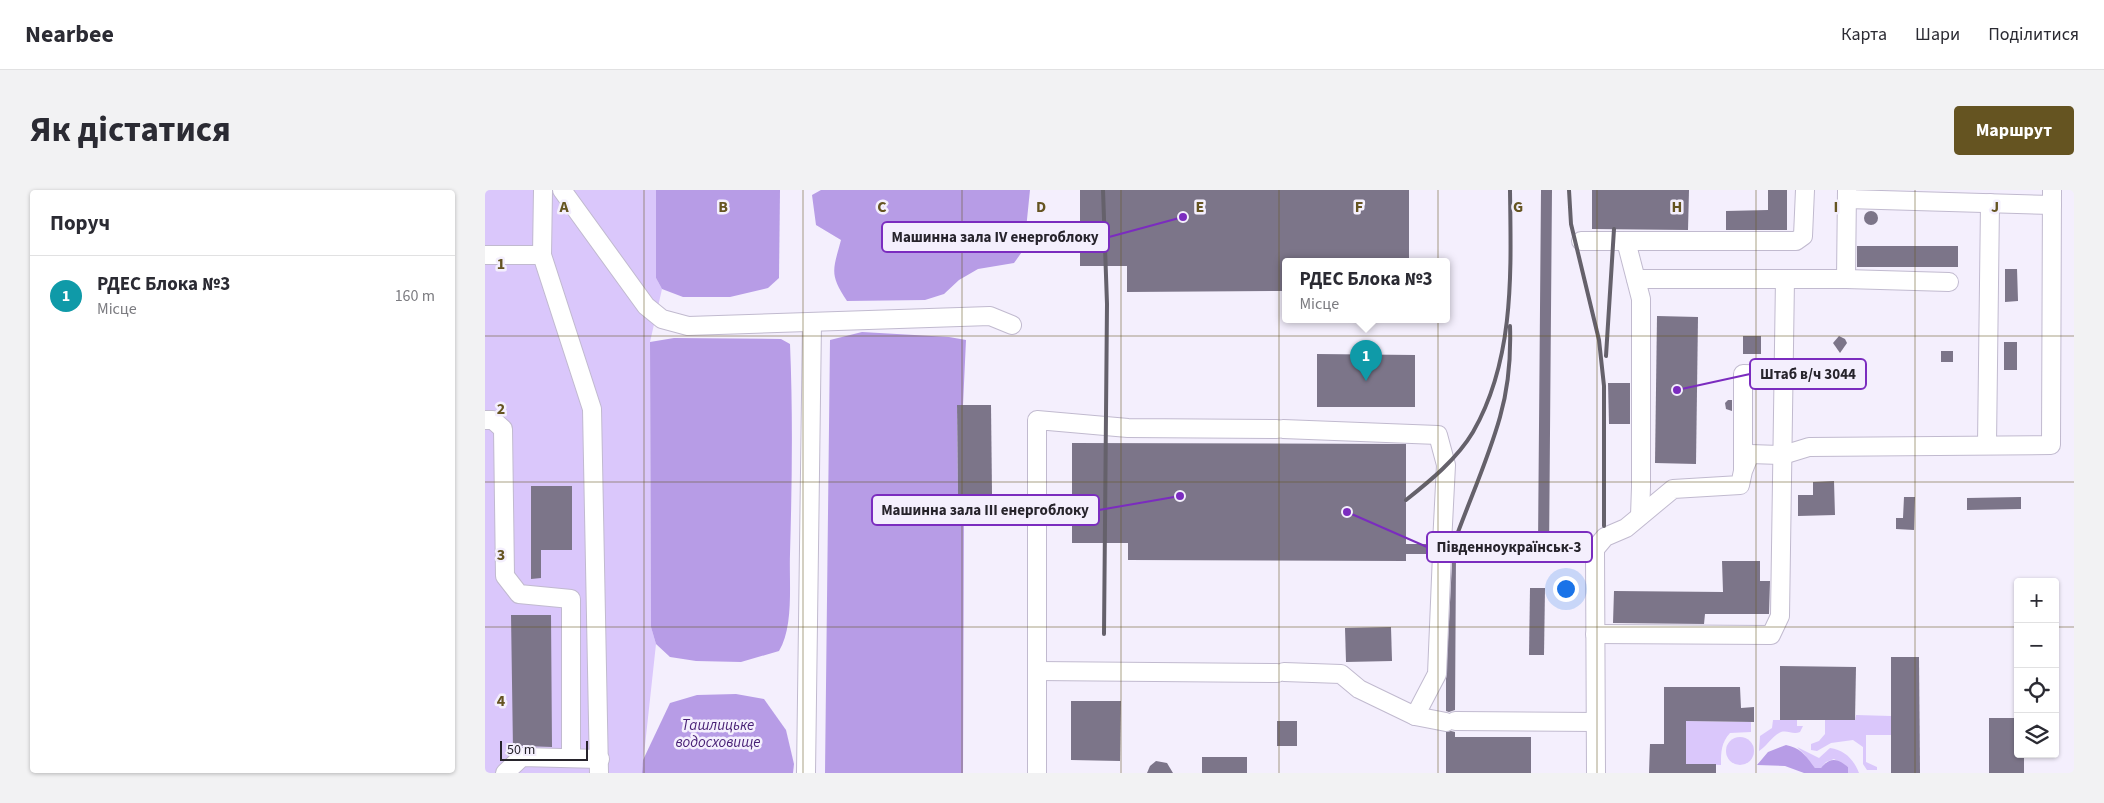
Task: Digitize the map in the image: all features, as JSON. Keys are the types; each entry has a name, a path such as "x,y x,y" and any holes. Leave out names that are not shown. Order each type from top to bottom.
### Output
{"street":[{"path":"505,773 522,757 571,758 599,766 592,409 543,255 543,190"},
{"path":"562,190 646,306 662,319 688,326 990,316 1012,325"},
{"path":"1581,241 1796,241 1803,236 1805,190"},
{"path":"1595,773 1595,549 1605,537 1626,528 1673,488 1740,485 1750,454 1783,455 1809,447 2051,445 2051,197 1990,203 1847,195 1846,279"},
{"path":"1987,445 1990,203"},
{"path":"1626,241 1641,299 1640,516"},
{"path":"485,255 543,255"},
{"path":"1636,279 1846,279 1949,282"},
{"path":"1595,634 1771,635 1780,616 1785,279"},
{"path":"806,773 811,322"},
{"path":"1743,471 1743,374 1784,374"},
{"path":"485,420 493,420 503,429 505,576 519,594 571,599 571,758"},
{"path":"1037,773 1037,420 1128,428 1280,429 1438,435 1446,465 1437,674 1415,716"},
{"path":"1037,671 1341,674 1359,689 1415,716 1451,721 1595,722"}],"shaded area":[{"path":"485,190 656,190 656,278 662,289 650,342 651,627 656,644 642,773 485,773"},
{"path":"1856,715 1891,716 1892,735 1866,735 1866,762 1877,767 1877,770 1867,770 1863,764 1863,747 1853,740 1831,743 1817,751 1811,750 1811,744 1819,741 1825,734 1825,720 1855,720"},
{"path":"1773,720 1797,720 1797,726 1803,726 1800,732 1781,732 1759,751 1760,736 1772,728"},
{"path":"1686,721 1751,722 1751,732 1730,733 1722,748 1721,765 1686,764"},
{"path":"1740,737 1750,741 1754,751 1750,761 1740,765 1730,761 1726,751 1730,741"},
{"path":"1797,747 1819,758 1830,748 1840,751 1852,760 1859,773 1848,773 1848,767 1834,759 1826,762 1821,768 1815,768"}],"water":[{"path":"656,190 780,190 779,278 768,288 730,297 683,297 662,289 656,278"},
{"path":"821,190 1030,190 1024,249 1014,263 978,269 959,280 944,294 925,300 847,301 837,284 834,272 841,240 816,225 812,195"},
{"path":"862,332 949,337 966,340 963,405 957,406 958,493 964,494 963,773 825,773 830,340"},
{"path":"674,338 781,339 790,344 792,475 790,604 787,630 779,651 741,662 696,661 670,657 656,644 651,627 650,342"},
{"name":"Ташлицьке водосховище","path":"736,694 764,699 786,730 794,764 793,773 642,773 643,760 670,703 697,695"},
{"path":"1786,745 1799,750 1815,768 1821,768 1831,760 1837,760 1848,767 1848,773 1804,773 1785,766 1757,765 1768,752"}],"building":[{"path":"1080,190 1409,190 1409,258 1282,258 1282,291 1127,292 1127,266 1080,266"},
{"path":"1541,190 1552,190 1549,555 1456,554 1455,710 1449,712 1446,711 1446,680 1453,544 1538,545"},
{"path":"1592,190 1689,190 1688,230 1592,229"},
{"path":"1768,190 1787,190 1787,230 1726,230 1726,211 1768,210"},
{"path":"1871,211 1876,213 1878,218 1876,223 1871,225 1866,223 1864,218 1866,213"},
{"path":"1857,246 1958,246 1958,267 1857,267"},
{"path":"2005,269 2017,269 2018,301 2005,302"},
{"path":"1657,316 1698,317 1696,464 1655,463"},
{"path":"1743,336 1761,336 1761,354 1743,354"},
{"path":"1839,336 1845,339 1847,343 1840,353 1833,343"},
{"path":"2004,342 2017,342 2017,370 2004,370"},
{"path":"1941,351 1953,351 1953,362 1941,362"},
{"path":"1317,354 1415,355 1415,407 1317,407"},
{"path":"1840,359 1847,368 1844,374 1840,375 1836,374 1833,367"},
{"path":"1608,383 1630,383 1630,424 1609,424"},
{"path":"1728,400 1732,400 1732,411 1726,409 1725,403"},
{"path":"957,405 991,405 992,494 958,494"},
{"path":"1072,443 1406,444 1406,544 1431,544 1431,554 1406,554 1406,561 1128,560 1128,543 1072,543"},
{"path":"1834,481 1835,515 1798,516 1798,495 1813,495 1813,482"},
{"path":"531,486 572,486 572,550 541,550 541,578 531,579"},
{"path":"1904,497 1915,497 1914,530 1896,529 1896,518 1903,518"},
{"path":"2021,497 2021,509 1967,510 1967,498"},
{"path":"1722,561 1760,561 1760,581 1770,581 1769,614 1705,614 1704,624 1613,623 1614,591 1723,592"},
{"path":"1530,588 1545,588 1544,655 1529,655"},
{"path":"511,615 551,615 552,747 522,746 513,750"},
{"path":"1391,627 1392,661 1346,662 1345,628"},
{"path":"1891,657 1919,657 1920,773 1891,773"},
{"path":"1780,666 1856,667 1855,720 1780,720"},
{"path":"1664,687 1740,687 1741,708 1754,707 1754,722 1686,721 1686,764 1716,764 1716,773 1649,773 1650,744 1664,744"},
{"path":"1071,701 1121,701 1120,761 1071,760"},
{"path":"1989,718 2014,718 2014,758 2024,758 2024,773 1989,773"},
{"path":"1277,721 1297,721 1297,746 1277,746"},
{"path":"1446,732 1455,732 1455,737 1531,737 1531,773 1446,773"},
{"path":"1202,757 1247,757 1247,773 1202,773"},
{"path":"1156,761 1167,763 1173,773 1147,773 1150,766"}],"railway":[{"path":"1103,190 1107,304 1104,634"},
{"path":"1406,500 1443,469 1467,442 1487,404 1497,375 1508,314 1511,252 1510,190"},
{"path":"1569,190 1571,224 1599,340 1604,386 1604,526"},
{"path":"1606,356 1614,229"},
{"path":"1454,543 1490,449 1503,406 1508,372 1510,326"}],"place":[{"name":"Машинна зала IV енергоблоку","path":"1183,217"},
{"name":"РДЕС Блока №3","path":"1366,381"},
{"name":"Штаб в/ч 3044","path":"1677,390"},
{"name":"Машинна зала III енергоблоку","path":"1180,496"},
{"name":"Південноукраїнськ-3","path":"1347,512"}]}
